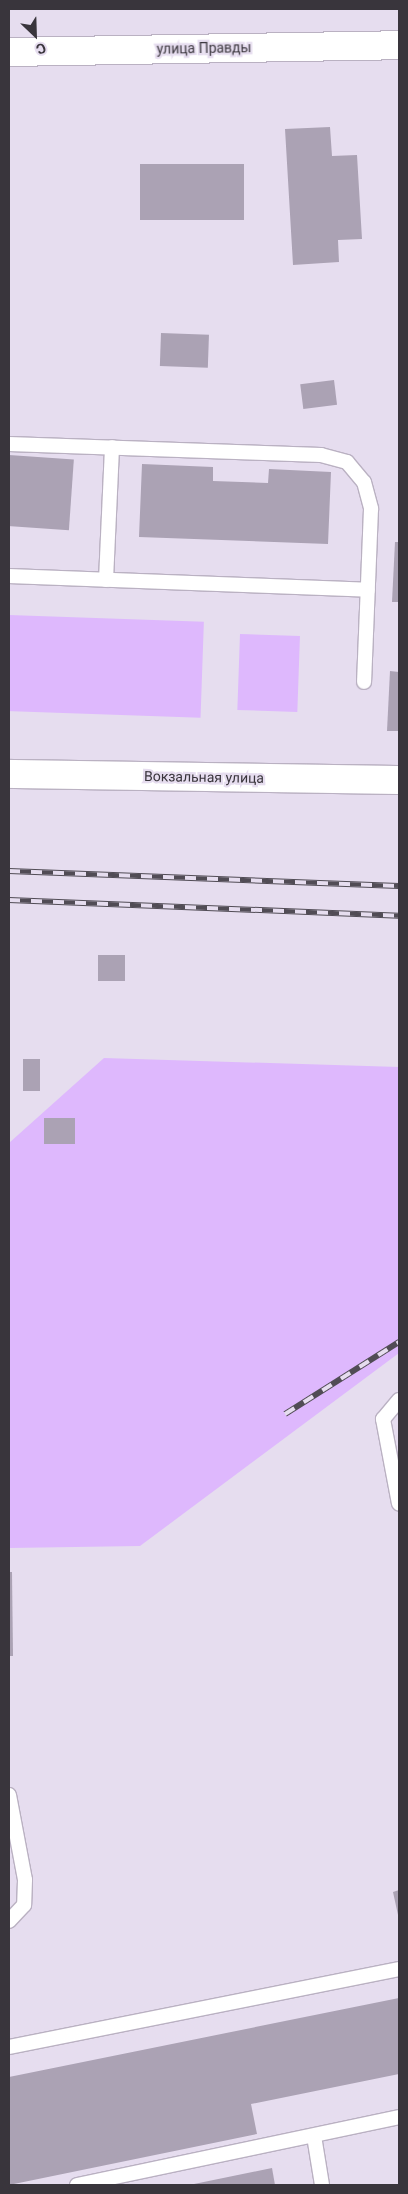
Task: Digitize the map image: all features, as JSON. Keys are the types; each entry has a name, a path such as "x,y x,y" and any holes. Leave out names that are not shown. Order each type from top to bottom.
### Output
{"street":[{"name":"улица Правды","path":"9,52 399,45"},
{"name":"Вокзальная улица","path":"9,774 399,780"}],"lane":[{"path":"9,444 321,455 347,462 364,482 371,509 364,682"},
{"path":"106,580 112,447"},
{"path":"9,576 368,590"},
{"path":"399,1400 383,1419 399,1504"},
{"path":"9,1795 25,1880 24,1905 9,1921"},
{"path":"9,2047 399,1969"},
{"path":"77,2185 399,2118"},
{"path":"314,2136 322,2185"}],"shaded area":[{"path":"9,615 204,622 201,718 9,711"},
{"path":"240,634 300,636 297,712 237,710"},
{"path":"104,1058 399,1067 399,1353 140,1546 9,1548 9,1143"}],"building":[{"path":"330,127 332,156 357,155 362,239 338,240 339,262 293,265 285,129"},
{"path":"140,164 244,164 244,220 140,220"},
{"path":"161,333 209,335 208,368 160,366"},
{"path":"334,380 337,405 303,409 300,384"},
{"path":"9,455 74,460 69,530 9,526"},
{"path":"142,464 213,467 213,481 268,483 269,469 331,472 328,544 139,537"},
{"path":"395,542 399,542 399,602 392,602"},
{"path":"390,671 399,672 399,731 387,731"},
{"path":"98,955 125,955 125,981 98,981"},
{"path":"23,1059 40,1059 40,1091 23,1091"},
{"path":"44,1118 75,1118 75,1144 44,1144"},
{"path":"9,1572 12,1572 13,1656 9,1656"},
{"path":"399,1890 399,1915 398,1915 393,1892"},
{"path":"399,1998 399,2074 251,2104 257,2134 9,2185 9,2077"},
{"path":"272,2168 275,2185 194,2185 194,2184"}],"railway":[{"path":"9,871 399,886"},
{"path":"9,900 399,916"},
{"path":"285,1414 399,1342"}]}
